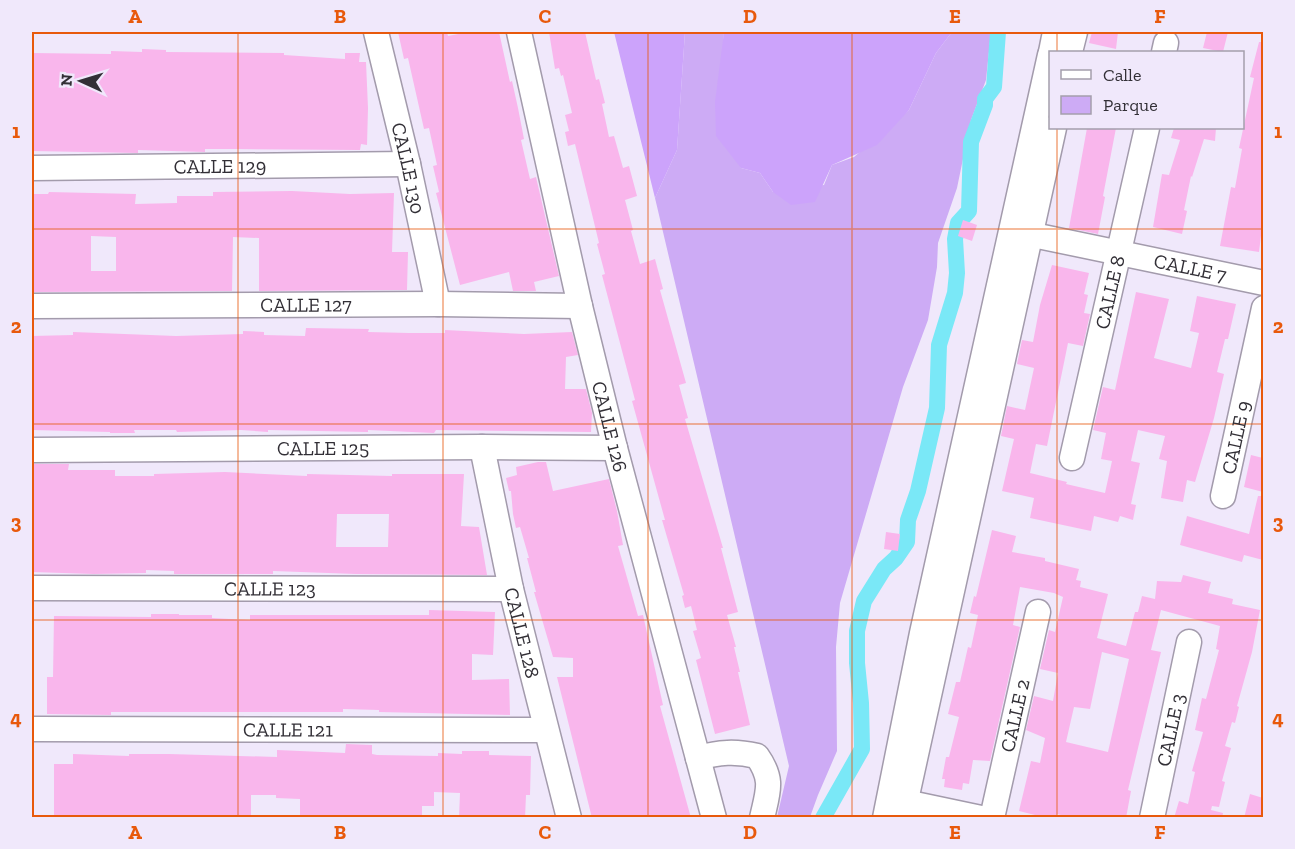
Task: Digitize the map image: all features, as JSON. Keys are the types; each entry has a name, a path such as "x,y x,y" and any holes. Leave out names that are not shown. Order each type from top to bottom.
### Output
{"street":[{"name":"CALLE 130","path":"376,32 408,164 438,304"},
{"name":"CALLE 126","path":"519,32 580,306 615,448 714,818"},
{"path":"1052,51 1055,32"},
{"path":"1070,51 1075,32"},
{"path":"1021,232 1049,66"},
{"path":"981,818 895,809 922,633 1021,232 1054,129"},
{"name":"CALLE 8","path":"1072,458 1147,129"},
{"name":"CALLE 129","path":"32,168 408,164"},
{"name":"CALLE 7","path":"1021,232 1263,283"},
{"name":"CALLE 127","path":"32,306 438,304 580,306"},
{"name":"CALLE 9","path":"1223,496 1263,308"},
{"name":"CALLE 128","path":"482,447 511,589 569,818"},
{"name":"CALLE 125","path":"32,450 615,448"},
{"name":"CALLE 123","path":"32,588 511,589"},
{"name":"CALLE 2","path":"993,818 1038,612"},
{"name":"CALLE 3","path":"1152,818 1189,642"},
{"name":"CALLE 121","path":"32,729 546,730"},
{"path":"698,758 717,752 741,752 757,756 768,771 768,792 762,818"}],"green space":[{"path":"685,32 724,32 723,46 741,168 760,173 773,192 824,185 832,165 854,157 909,110 936,53 952,32 991,32 986,80 971,120 957,188 938,243 937,267 928,320 903,387 840,603 836,647 837,751 810,817 777,817 789,766 655,198 677,150"}],"shaded area":[{"path":"614,32 685,32 677,150 655,198"},
{"path":"724,32 952,32 936,53 909,110 877,145 832,165 815,202 791,205 773,192 760,173 741,168 716,136 715,102"}],"building":[{"path":"398,32 447,32 448,36 469,32 499,32 518,108 524,139 521,140 530,179 536,177 559,276 534,282 536,291 513,291 509,272 460,285 436,193 439,192 433,166 437,165 429,128 424,129 408,58 404,59"},
{"path":"549,32 585,32 596,80 599,79 605,103 602,104 609,137 614,136 623,168 629,166 637,196 625,200 633,230 631,231 640,264 655,259 663,289 660,290 686,383 679,385 688,418 685,419 723,548 721,548 738,612 727,615 736,647 734,647 740,672 738,672 750,725 715,734 696,660 701,658 693,631 697,630 691,606 685,608 682,596 684,595 662,520 665,520 632,401 635,400 602,275 605,274 597,244 599,243 575,144 568,146 565,132 569,131 565,115 572,113 563,75 561,76 559,68 555,69"},
{"path":"1092,32 1118,32 1116,49 1089,43"},
{"path":"1207,32 1228,32 1223,51 1203,48"},
{"path":"1259,42 1263,42 1263,219 1259,252 1220,246 1231,187 1235,188 1242,149 1239,148 1254,78 1250,77"},
{"path":"142,49 166,50 166,52 284,53 284,55 345,59 345,53 360,53 359,62 366,62 367,145 361,144 360,150 205,149 205,152 138,150 138,153 32,151 32,53 111,54 111,51 142,52"},
{"path":"1087,129 1116,129 1098,234 1069,228"},
{"path":"1174,129 1216,129 1215,141 1204,139 1191,176 1182,234 1153,227 1162,174 1169,175 1180,140 1171,138"},
{"path":"49,192 136,194 135,204 177,203 177,196 213,196 213,192 394,193 392,252 408,252 407,290 259,291 259,238 233,237 232,291 32,292 32,194 48,194","holes":["91,236 116,237 116,271 91,271"]},
{"path":"963,220 977,225 972,241 958,236"},
{"path":"1052,265 1089,273 1084,294 1088,295 1084,313 1090,314 1083,346 1068,343 1047,446 1036,444 1030,473 1105,493 1112,461 1101,459 1106,433 1093,430 1103,387 1115,390 1136,292 1169,299 1154,358 1191,368 1199,333 1190,331 1197,296 1236,304 1217,372 1224,374 1214,418 1195,482 1187,480 1183,502 1161,498 1167,461 1159,459 1165,436 1138,430 1131,461 1140,463 1131,504 1136,505 1133,520 1120,516 1118,522 1094,516 1091,531 1030,518 1034,498 1002,491 1014,439 1001,436 1007,406 1025,410 1034,368 1017,364 1022,340 1033,342 1040,305"},
{"path":"306,328 369,329 368,332 409,333 445,333 445,330 524,334 572,332 578,355 566,357 565,389 586,389 592,413 591,432 436,430 434,433 368,430 368,432 268,430 268,432 241,430 177,432 176,430 134,430 135,433 110,433 32,430 32,336 73,335 73,332 176,336 243,334 243,331 264,332 264,335 305,336"},
{"path":"1251,455 1263,458 1263,492 1244,487"},
{"path":"546,462 553,491 609,479 623,545 618,546 638,616 643,615 663,705 660,706 691,818 592,818 557,677 573,677 573,658 553,657 534,592 536,592 527,558 529,558 520,527 516,528 511,491 509,491 506,478 517,475 516,467"},
{"path":"34,464 69,464 68,470 115,470 115,476 225,472 307,476 307,474 392,476 392,474 464,474 461,526 479,527 487,575 273,571 273,574 174,574 174,571 146,570 146,573 94,574 32,572 32,473 34,473","holes":["337,514 389,514 388,547 336,547"]},
{"path":"1258,496 1263,496 1263,560 1244,555 1242,562 1180,545 1187,516 1249,534"},
{"path":"992,530 1016,536 1012,552 1045,558 1045,561 1079,569 1076,580 1081,581 1080,587 1108,594 1097,638 1126,646 1142,596 1155,599 1157,581 1181,582 1183,575 1211,582 1208,593 1233,599 1232,604 1260,610 1235,723 1232,722 1225,746 1231,748 1222,781 1225,782 1219,807 1212,806 1211,810 1223,813 1222,818 1174,818 1179,801 1188,804 1195,772 1192,771 1203,732 1195,730 1202,698 1206,699 1219,650 1216,649 1220,626 1161,610 1151,650 1161,652 1128,790 1131,791 1126,818 1073,818 1057,814 1056,818 1047,818 1019,811 1031,761 1040,763 1045,738 1026,730 1034,696 1053,701 1058,673 1040,669 1049,630 1055,632 1063,597 1054,593 1020,587 1013,625 1020,627 990,761 973,760 969,784 963,783 962,790 944,787 945,779 942,779 946,757 949,757 959,717 948,714 956,682 960,682 968,647 971,648 978,615 970,613 974,596 976,597","holes":["1102,652 1129,659 1108,752 1066,742 1074,707 1090,709"]},
{"path":"886,532 900,534 898,551 884,549"},
{"path":"429,610 495,612 493,655 472,654 472,680 509,679 510,715 343,709 343,712 47,714 47,677 53,677 54,616 151,617 151,614 179,614 250,620 250,615 429,615"},
{"path":"346,744 372,745 372,754 377,755 438,756 438,753 462,754 462,751 489,751 489,755 531,756 530,795 526,795 525,818 459,818 460,793 434,792 434,806 422,806 422,818 300,818 300,799 276,798 276,795 251,795 251,818 54,818 54,764 73,764 73,754 277,757 277,750 345,753"},
{"path":"1250,794 1263,798 1263,818 1244,818"}],"waterway":[{"path":"823,818 862,749 857,631 864,601 884,569 896,558 907,542 908,520 918,491 937,408 939,345 955,293 957,273 955,239 958,223 969,211 971,142 985,105 985,99 994,87 998,32"}]}
